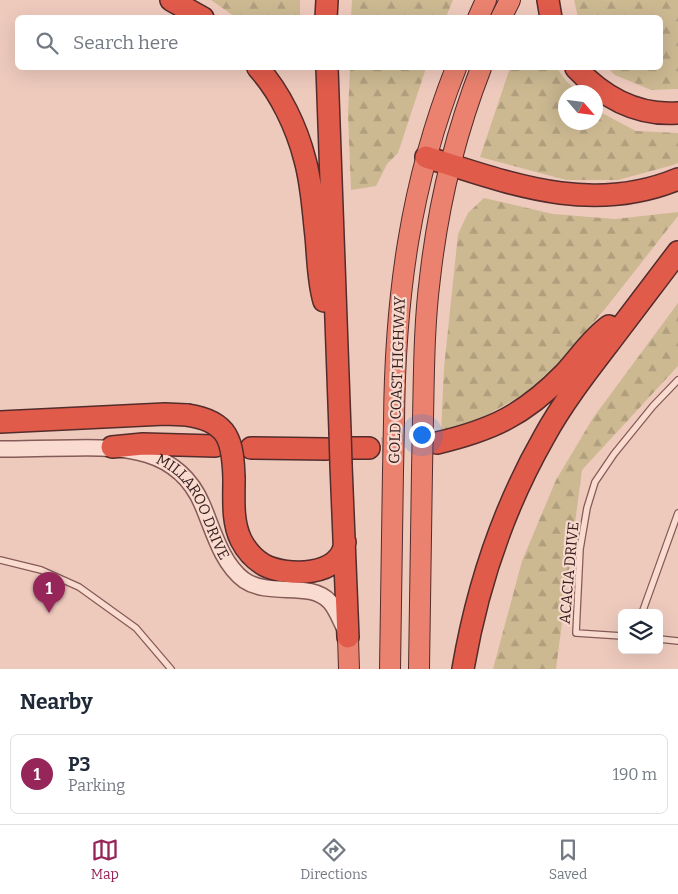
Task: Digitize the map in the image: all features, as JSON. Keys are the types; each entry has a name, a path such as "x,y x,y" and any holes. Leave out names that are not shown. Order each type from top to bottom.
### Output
{"highway":[{"path":"171,0 198,15"},
{"path":"326,0 326,15"},
{"path":"479,15 486,0"},
{"path":"502,15 510,0"},
{"path":"548,0 550,15"},
{"path":"260,70 267,78 282,103 295,129 305,159 312,196 323,300 336,321"},
{"path":"0,422 165,414 188,415 212,421 221,427 226,434 232,450 234,510 238,532 246,548 264,565 294,572 314,571 340,557 343,552 364,451 340,431 327,70"},
{"name":"GOLD COAST HIGHWAY","path":"390,669 396,343 401,286 410,225 426,157 455,70"},
{"name":"GOLD COAST HIGHWAY","path":"419,669 423,419 429,279 450,165 460,128 480,70"},
{"path":"578,70 600,90 624,104 654,112 678,113"},
{"path":"426,157 474,173 541,190 575,196 601,196 634,192 664,185 678,179"},
{"path":"462,669 470,627 488,562 504,519 525,472 565,402 678,252"},
{"path":"437,443 488,428 526,407 566,372 598,335 636,308"},
{"path":"112,447 143,444 215,446"},
{"path":"251,448 326,449"},
{"path":"345,542 349,669"}],"street":[{"name":"MILLAROO DRIVE","path":"0,449 112,447 153,456 172,467 184,477 196,494 224,555 244,580 259,587 311,592 321,595 336,610 348,637"}],"lane":[{"name":"ACACIA DRIVE","path":"618,636 576,633 580,549 587,508 595,482 614,454 653,406 678,380"},
{"path":"643,609 678,513"},
{"path":"0,560 41,570 79,587 136,628 171,669"},
{"path":"663,639 678,641"}],"green space":[{"path":"211,0 300,0 300,15 232,15"},
{"path":"352,0 453,0 447,15 351,15"},
{"path":"574,0 678,0 678,89 651,90 615,75 610,70 663,70 663,15 578,15"},
{"path":"350,70 425,70 398,153 387,164 376,186 351,190 348,114"},
{"path":"509,70 558,70 571,85 558,85 558,130 603,130 603,114 636,131 678,133 678,163 618,180 566,180 480,157"},
{"path":"484,198 553,214 615,219 678,212 678,216 605,309 560,361 526,393 481,418 441,434 444,368 458,234 468,213"},
{"path":"678,303 678,366 582,470 556,669 493,669 522,561 556,480 593,418"}],"tunnel":[{"path":"382,448 437,443"}],"place":[{"name":"P3","path":"49,613"}]}
